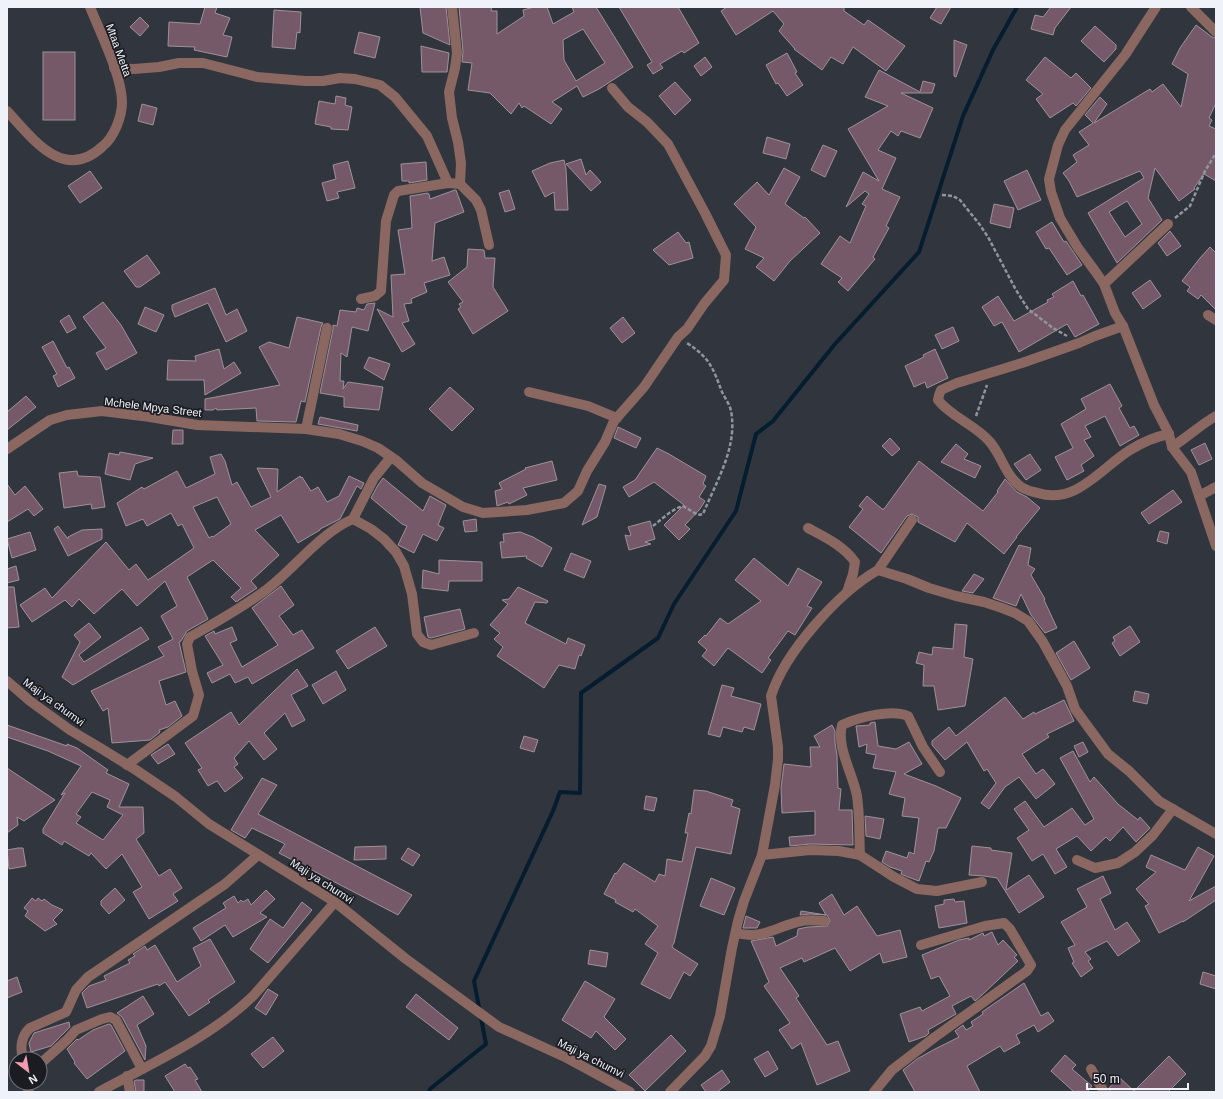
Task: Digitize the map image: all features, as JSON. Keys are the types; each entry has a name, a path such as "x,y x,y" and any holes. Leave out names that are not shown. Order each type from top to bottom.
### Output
{"street":[{"name":"Mtaa Metta","path":"7,111 33,139 51,153 65,160 80,160 100,150 108,142 115,128 122,102 114,68 90,7"},
{"path":"452,7 457,52 456,68 449,92 452,118 461,163 460,184"},
{"path":"1156,7 1125,55 1065,130 1058,146 1049,179 1050,192 1060,218 1078,248 1104,284 1115,313 1123,326 1154,405 1169,434 1172,447 1191,472 1216,546"},
{"path":"1191,7 1216,32"},
{"path":"114,68 134,69 159,67 179,63 203,63 257,77 305,81 324,81 340,78 355,79 380,86 396,97 427,136 448,183"},
{"path":"529,392 588,406 617,418 644,387 678,337 687,329 704,304 724,280 726,255 668,144 647,122 628,107 612,88"},
{"path":"361,298 375,296 381,291 386,221 394,195 398,191 448,183 460,184 476,200 482,210 489,245"},
{"path":"1104,284 1168,224"},
{"path":"1123,326 1022,364 957,383 943,389 940,392 938,400 942,405 990,441 1007,472 1020,486 1029,491 1042,495 1053,496 1076,490 1093,480 1129,451 1155,436 1169,434"},
{"path":"306,429 327,328"},
{"name":"Mchele Mpya Street","path":"7,449 50,420 67,415 102,411 197,425 306,429 338,434 362,441 378,448 422,483 464,507 483,513 527,510 564,503 578,491 587,471 605,442 617,418"},
{"path":"1172,447 1189,436 1202,424 1216,416"},
{"path":"127,765 193,716 199,695 192,671 187,644 190,637 266,590 327,536 343,523 353,519 374,478 391,457"},
{"path":"1199,496 1216,487"},
{"path":"353,519 371,529 384,539 396,552 404,566 412,594 416,634 423,642 430,645 474,633"},
{"path":"670,1092 705,1056 711,1046 720,1016 736,932 744,902 762,855 776,779 778,759 778,747 771,696 778,680 795,651 810,631 847,592 866,577 878,570 912,520"},
{"path":"808,528 837,544 850,554 855,562 847,592"},
{"path":"878,570 908,578 929,588 1002,608 1015,613 1028,621 1044,642 1067,686 1075,709 1108,754 1159,801 1216,834"},
{"name":"Maji ya chumvi","path":"7,681 30,701 70,730 176,797 209,824 335,902 406,959 499,1027 568,1058 630,1092"},
{"path":"860,855 857,796 843,747 840,732 842,724 864,716 900,713 908,716 923,747 940,772"},
{"path":"1077,860 1095,868 1118,863 1135,852 1153,835 1173,809"},
{"path":"762,855 810,850 839,851 860,855 894,877 917,889 937,891 982,882"},
{"path":"22,1051 23,1039 26,1032 30,1028 66,1012 76,990 88,977 225,884 258,854"},
{"path":"99,1092 181,1048 243,1006 335,902"},
{"path":"736,932 744,935 762,935 803,920 824,921"},
{"path":"874,1092 892,1070 1027,971 1031,965 1010,929 1004,923 985,926 921,945"},
{"path":"48,1057 76,1030 110,1017 116,1020 142,1069"},
{"path":"1090,1069 1104,1092"},
{"path":"127,1076 130,1092"}],"path":[{"path":"1168,224 1190,206 1205,171 1216,153"},
{"path":"942,195 953,196 960,200 980,225 1028,309 1053,328 1079,343"},
{"path":"654,526 666,515 683,506 698,515 703,514 719,479 726,459 732,430 731,411 710,362 698,350 678,337"},
{"path":"973,427 984,393 995,371"}],"building":[{"path":"205,7 217,7 215,13 230,18 223,35 232,37 227,57 194,50 195,47 168,46 169,22 200,24"},
{"path":"420,7 446,7 450,45 423,33"},
{"path":"459,7 492,7 491,11 497,11 497,34 524,16 523,10 534,7 547,7 553,24 574,12 572,7 596,7 633,67 599,89 583,97 577,86 552,102 562,109 551,124 524,106 522,108 519,103 511,114 490,93 468,90 472,63 462,62 463,52","holes":["583,29 605,63 576,81 564,60 563,40"]},
{"path":"619,7 678,7 699,43 684,53 682,51 660,64 663,68 653,74 647,65 652,62"},
{"path":"727,7 844,7 844,11 864,25 868,20 905,46 886,71 853,47 843,64 831,57 822,70 794,49 779,31 784,24 773,11 736,35 721,11"},
{"path":"937,7 951,7 941,24 930,18"},
{"path":"1051,7 1071,7 1055,28 1053,35 1031,29 1035,15 1043,17"},
{"path":"274,10 301,12 300,33 297,32 295,49 272,47"},
{"path":"140,17 149,26 140,36 130,27"},
{"path":"1196,25 1212,37 1216,38 1216,103 1209,118 1212,120 1209,126 1216,129 1216,181 1204,174 1194,188 1195,189 1179,201 1155,168 1148,198 1162,220 1117,263 1088,213 1144,178 1140,171 1077,197 1063,173 1077,162 1073,155 1089,145 1079,132 1093,123 1085,115 1100,97 1107,104 1094,123 1150,89 1152,92 1163,84 1181,107 1188,74 1172,64 1180,48","holes":["1127,201 1142,224 1125,237 1109,212"]},
{"path":"1095,26 1116,45 1116,49 1104,62 1081,41"},
{"path":"359,32 380,37 375,58 354,53"},
{"path":"954,40 967,45 956,77 954,76"},
{"path":"421,46 449,53 447,72 422,72"},
{"path":"43,52 75,52 75,120 43,120"},
{"path":"787,53 797,72 795,73 803,85 787,96 778,83 776,84 766,65"},
{"path":"705,57 712,67 701,76 694,66"},
{"path":"1045,57 1071,78 1076,73 1091,88 1076,106 1073,103 1050,118 1036,99 1043,94 1026,80"},
{"path":"879,70 920,92 923,81 935,84 932,93 901,93 933,108 920,138 901,131 898,136 891,131 878,150 896,158 882,189 900,197 886,226 889,228 873,257 875,259 848,291 838,282 842,278 821,264 840,236 850,243 866,206 862,204 869,194 865,191 846,207 863,172 879,181 848,129 888,106 865,97"},
{"path":"675,82 691,100 675,115 659,96"},
{"path":"336,96 346,98 345,105 352,107 348,130 331,129 331,127 315,124 319,101 335,104"},
{"path":"142,104 157,108 153,125 138,121"},
{"path":"767,137 790,144 786,159 763,153"},
{"path":"823,145 837,151 825,177 811,170"},
{"path":"581,159 586,175 590,170 601,182 591,191 566,164"},
{"path":"564,160 566,169 568,210 555,210 554,192 545,197 532,171 550,163"},
{"path":"348,161 355,188 337,192 339,198 327,201 322,183 336,179 333,165"},
{"path":"426,162 427,180 409,183 409,181 402,181 401,164"},
{"path":"784,168 800,177 785,204 804,218 805,217 820,233 790,261 774,281 756,267 764,258 745,249 756,227 734,204 757,182 769,195"},
{"path":"1027,170 1041,200 1018,210 1004,181"},
{"path":"90,171 102,188 80,203 68,186"},
{"path":"455,190 464,212 435,223 432,261 444,257 450,275 424,283 427,292 411,299 412,303 404,304 409,321 402,323 415,344 402,352 377,309 393,317 391,275 405,274 398,230 412,228 410,196 428,193 430,199"},
{"path":"509,190 515,209 505,212 499,193"},
{"path":"994,204 1014,208 1010,228 990,223"},
{"path":"1052,222 1064,242 1066,241 1082,265 1067,275 1049,248 1046,249 1036,232"},
{"path":"1170,231 1181,246 1167,256 1158,243"},
{"path":"678,232 686,243 689,242 693,258 669,265 653,250"},
{"path":"1210,247 1216,253 1216,310 1201,295 1198,299 1187,291 1190,287 1182,281"},
{"path":"468,249 484,250 485,258 495,258 493,287 508,311 473,334 458,309 461,307 459,304 463,302 448,282 467,267"},
{"path":"147,255 160,273 140,287 136,287 124,271"},
{"path":"1150,280 1161,296 1143,309 1132,293"},
{"path":"1073,281 1081,296 1083,295 1099,324 1075,337 1067,324 1019,352 1002,322 994,326 982,307 998,296 1014,321 1048,302 1047,300 1054,297 1052,294"},
{"path":"215,288 226,315 237,309 247,331 226,342 208,303 175,317 172,309 172,305"},
{"path":"103,302 121,325 137,353 106,370 96,353 106,348 83,317"},
{"path":"375,303 368,331 352,327 347,357 341,353 340,381 344,381 343,389 348,382 383,387 379,410 344,407 344,397 320,393 333,325 337,326 340,310 356,312 357,308 364,310 367,304"},
{"path":"145,307 164,315 156,332 138,324"},
{"path":"69,315 76,328 67,333 60,321"},
{"path":"297,317 323,323 305,402 301,401 296,422 257,421 256,408 217,410 216,408 213,410 205,410 205,399 280,385 259,347 269,342 289,348"},
{"path":"623,317 635,333 622,343 610,328"},
{"path":"953,327 959,341 942,349 935,335"},
{"path":"53,341 67,368 69,367 75,378 58,387 53,376 57,374 42,347"},
{"path":"219,349 224,369 234,362 241,373 205,395 204,380 167,380 168,360 196,361 195,356"},
{"path":"935,349 948,378 927,388 925,382 914,387 905,366 924,357 923,355"},
{"path":"369,357 390,364 384,380 364,368"},
{"path":"1110,384 1122,406 1119,408 1130,428 1134,426 1139,435 1120,446 1105,416 1085,426 1091,437 1084,440 1094,456 1081,465 1084,471 1067,480 1055,457 1073,448 1061,424 1086,409 1081,399"},
{"path":"450,387 474,409 452,431 429,409"},
{"path":"26,396 36,407 7,430 7,412"},
{"path":"320,417 358,425 357,431 318,424"},
{"path":"618,427 641,438 636,448 614,438"},
{"path":"173,430 183,430 183,444 172,444"},
{"path":"890,438 900,449 892,456 882,446"},
{"path":"1205,443 1212,459 1199,465 1191,450"},
{"path":"956,444 968,454 964,459 981,466 975,478 941,462"},
{"path":"657,448 706,476 703,484 706,486 699,497 705,501 700,509 685,525 690,529 679,540 664,525 684,505 654,482 629,497 623,487 635,480"},
{"path":"120,452 153,458 135,464 130,480 105,474 109,453 119,455"},
{"path":"221,454 225,461 232,485 237,482 251,507 271,497 257,468 278,469 277,492 300,476 311,491 318,487 327,502 339,496 349,476 364,483 361,489 357,486 340,519 320,529 298,543 281,515 255,530 279,555 251,581 257,588 236,602 231,597 241,588 213,560 187,577 208,619 187,631 179,642 186,672 159,681 166,705 175,701 182,716 168,727 159,730 160,732 150,740 112,743 108,708 103,711 91,691 164,656 158,647 173,639 161,616 177,606 165,581 137,606 122,589 94,614 79,599 72,607 65,600 32,622 20,605 45,588 52,598 106,542 129,570 136,564 148,580 194,548 182,524 178,526 171,513 147,526 143,519 126,526 117,503 142,487 144,489 177,471 186,488 215,474 210,457","holes":["217,497 231,524 213,537 212,536 209,538 193,507"]},
{"path":"1030,454 1041,470 1026,480 1014,464"},
{"path":"552,461 557,480 523,488 527,495 509,504 508,502 497,506 495,491 502,489 499,483 526,469 525,468"},
{"path":"919,461 983,511 998,492 997,491 1005,479 1017,492 1027,497 1040,508 1004,554 967,523 955,542 918,522 918,517 912,514 907,516 881,553 849,527 863,509 859,506 867,496 882,509 884,509"},
{"path":"77,471 78,476 100,477 105,507 92,509 91,504 64,508 59,473"},
{"path":"383,478 423,511 430,496 446,505 438,525 444,528 437,541 423,534 414,553 398,545 407,526 402,524 371,498"},
{"path":"7,484 15,495 25,486 43,509 34,516 28,509 7,522"},
{"path":"599,484 606,486 597,517 582,525"},
{"path":"1173,490 1182,502 1149,524 1141,513"},
{"path":"476,519 477,531 465,532 463,521"},
{"path":"650,521 655,539 645,542 651,544 629,550 625,535 631,535 628,527"},
{"path":"58,526 68,539 68,537 82,530 102,529 102,539 68,556 54,529"},
{"path":"1160,531 1169,533 1167,544 1157,541"},
{"path":"30,532 36,550 12,558 7,539"},
{"path":"520,532 533,537 552,548 542,567 526,558 527,556 502,558 500,542 504,542 503,534"},
{"path":"1019,545 1031,548 1028,565 1035,569 1031,575 1045,599 1044,600 1057,628 1045,633 1031,615 1021,594 1016,606 993,598"},
{"path":"571,553 591,561 584,578 564,570"},
{"path":"754,558 788,586 798,568 822,582 807,606 812,608 795,635 788,631 768,658 771,660 762,673 728,648 714,666 702,656 707,650 698,642 705,635 706,636 720,618 728,624 761,601 735,580"},
{"path":"439,560 482,562 482,581 449,581 448,591 422,588 423,570 439,574"},
{"path":"16,566 19,580 7,583 7,569"},
{"path":"974,574 984,579 973,593 962,591"},
{"path":"281,586 294,605 279,616 293,635 302,630 314,648 252,684 248,677 235,683 230,674 212,683 207,673 223,665 205,636 214,631 215,634 232,627 237,640 230,643 242,667 278,645 252,608"},
{"path":"7,587 14,587 19,627 7,628"},
{"path":"518,587 548,601 547,603 535,602 525,623 566,644 568,638 585,645 581,656 579,655 575,669 559,665 544,688 497,656 503,647 494,639 500,633 490,625 508,604 502,600 509,599"},
{"path":"460,609 465,629 431,638 428,637 424,617"},
{"path":"89,623 101,637 79,655 84,662 141,627 149,639 73,685 62,677 80,642 74,635"},
{"path":"955,624 967,625 964,657 973,659 965,706 938,710 934,686 923,686 924,665 916,663 919,652 932,655 933,647 953,649"},
{"path":"1130,626 1140,642 1120,656 1112,643 1115,641 1113,637"},
{"path":"375,627 387,646 348,669 336,651"},
{"path":"1074,641 1090,668 1071,680 1056,653"},
{"path":"297,669 308,686 291,695 305,720 292,727 285,713 264,733 277,749 264,760 249,741 234,758 238,764 234,767 243,778 225,792 217,781 208,786 198,770 202,768 185,743 231,712 239,725"},
{"path":"336,671 346,690 323,704 312,685"},
{"path":"722,685 734,688 731,696 761,704 754,730 744,727 742,732 723,727 720,737 708,734"},
{"path":"1135,691 1149,694 1147,704 1133,701"},
{"path":"1005,697 1023,719 1034,712 1035,714 1064,700 1074,721 1047,734 1049,737 1022,754 1036,774 1043,769 1055,784 1036,799 1019,777 1005,787 989,809 981,803 996,783 987,769 984,771 967,742 945,760 932,745 932,741 949,727 956,736"},
{"path":"875,722 878,746 896,749 909,742 922,764 904,774 936,786 961,798 946,828 938,828 934,851 929,862 926,861 919,881 901,874 902,871 890,867 882,862 886,851 907,858 909,852 914,854 919,818 902,816 905,798 889,794 896,772 873,768 876,755 866,753 867,744 859,747 856,726 870,725 870,723"},
{"path":"7,725 67,746 67,744 77,748 108,770 106,773 129,784 119,807 143,807 144,833 136,839 159,876 170,869 182,888 173,894 178,901 149,919 133,892 142,887 122,854 106,869 91,853 89,856 64,841 62,845 43,833 43,829 65,793 61,795 81,766 48,751 7,737","holes":["92,792 110,800 107,807 123,815 103,840 76,823 81,817 76,814"]},
{"path":"832,725 835,731 838,788 841,789 839,810 852,810 853,845 810,844 790,846 789,837 815,835 815,811 782,813 781,788 784,764 811,767 810,747 820,747 814,736"},
{"path":"524,736 538,740 534,752 520,748"},
{"path":"1083,742 1088,752 1079,757 1074,746"},
{"path":"168,744 175,754 158,764 151,755"},
{"path":"1073,751 1090,782 1094,777 1118,804 1138,820 1140,817 1150,828 1136,842 1123,827 1110,841 1106,837 1091,851 1077,836 1056,849 1067,867 1055,874 1043,854 1032,861 1017,838 1029,830 1014,809 1025,801 1044,827 1072,808 1085,825 1094,819 1060,758"},
{"path":"7,768 55,800 24,821 17,817 18,825 7,833"},
{"path":"262,778 277,785 258,814 412,895 398,915 279,853 285,844 252,828 245,838 231,830"},
{"path":"694,790 706,791 733,800 731,806 740,809 731,854 696,847 674,943 672,946 698,964 690,976 684,972 670,999 641,984 658,953 645,944 658,926 635,909 633,912 615,902 616,900 604,894 615,873 616,874 624,863 655,882 659,874 665,876 667,859 682,862 688,833 685,833 689,813 691,814"},
{"path":"646,796 657,798 654,811 644,809"},
{"path":"865,816 884,819 880,839 866,836"},
{"path":"386,846 386,859 354,860 355,847"},
{"path":"972,846 991,848 991,850 1012,853 1006,890 1029,875 1044,897 1019,913 997,878 969,875"},
{"path":"1198,847 1214,856 1189,901 1216,886 1216,900 1183,922 1159,933 1145,906 1149,904 1136,889 1156,872 1146,867 1151,855 1185,870"},
{"path":"23,848 26,866 9,869 7,850"},
{"path":"408,848 420,855 413,866 401,859"},
{"path":"1103,876 1111,893 1100,899 1115,930 1127,922 1140,941 1118,956 1107,941 1085,952 1091,959 1088,961 1093,968 1081,977 1072,963 1074,962 1068,948 1075,945 1061,922 1087,907 1077,889"},
{"path":"711,878 735,888 724,915 700,906"},
{"path":"115,888 125,900 109,914 101,905 101,901"},
{"path":"266,890 275,899 260,913 267,917 233,937 225,925 201,941 193,928 226,908 223,903 234,896 238,903 241,900 243,902 248,899 251,905"},
{"path":"832,894 844,915 857,906 877,936 900,930 907,957 883,963 880,953 850,971 835,948 804,962 802,958 780,968 799,996 796,998 827,1045 838,1041 850,1071 817,1085 801,1043 792,1049 779,1030 790,1023 764,986 769,982 751,941 773,937 776,946 797,936 798,929 827,926 830,921 819,903"},
{"path":"32,898 36,901 38,898 42,901 44,899 63,910 53,920 57,924 45,931 25,916 28,911 24,908"},
{"path":"954,899 955,902 964,901 967,923 939,928 935,906 944,904 944,900"},
{"path":"302,902 312,910 268,963 250,949 270,919 283,928"},
{"path":"801,911 825,915 810,914 800,915"},
{"path":"746,916 760,922 757,928 743,928"},
{"path":"992,932 998,945 1003,940 1017,955 1014,957 1018,961 975,1001 971,996 952,1006 956,1014 928,1030 929,1033 926,1036 909,1042 900,1014 920,1007 922,1011 950,996 939,976 931,979 922,955 959,940 969,938 969,940 983,933 984,936"},
{"path":"210,939 235,982 208,1000 210,1002 189,1016 165,982 159,986 158,984 87,1008 82,993 89,986 106,980 104,976 130,963 128,960 135,956 133,954 145,946 147,950 155,945 177,982 201,966 193,948"},
{"path":"590,950 608,953 606,967 588,964"},
{"path":"1203,972 1216,976 1216,989 1200,984"},
{"path":"17,977 22,992 7,998 7,981"},
{"path":"585,981 615,999 604,1017 626,1039 615,1050 596,1031 591,1038 562,1020"},
{"path":"1024,983 1041,1016 1048,1012 1054,1021 1038,1032 1034,1025 1016,1035 1020,1043 1004,1052 1000,1046 967,1066 980,1092 915,1092 903,1070 917,1059 959,1037 955,1031 963,1025 966,1030 973,1026 971,1022 983,1014 982,1012"},
{"path":"268,989 278,995 266,1015 255,1008"},
{"path":"416,994 458,1028 449,1040 406,1007"},
{"path":"143,996 154,1014 137,1025 146,1046 145,1060 122,1017 117,1013"},
{"path":"69,1022 70,1027 51,1046 31,1051 29,1043 34,1033"},
{"path":"109,1024 111,1025 125,1051 87,1079 74,1063 75,1062 67,1049 77,1039 78,1040 93,1030"},
{"path":"671,1035 686,1051 645,1091 629,1075"},
{"path":"273,1037 284,1051 263,1068 251,1054"},
{"path":"768,1051 778,1069 765,1077 754,1059"},
{"path":"1065,1055 1076,1065 1072,1069 1092,1086 1087,1092 1074,1092 1051,1071"},
{"path":"1169,1056 1186,1074 1168,1092 1110,1092 1109,1088 1119,1077 1134,1091"},
{"path":"185,1064 188,1068 190,1067 198,1079 195,1080 202,1092 175,1092 165,1076"},
{"path":"722,1070 730,1082 717,1092 706,1092 701,1085"},
{"path":"144,1080 144,1092 136,1092 134,1081"}],"waterway":[{"path":"429,1092 430,1089 486,1044 474,981 553,811 560,792 580,793 581,693 658,638 674,604 736,511 756,434 773,421 835,344 919,252 963,116 993,50 1017,7"}]}
